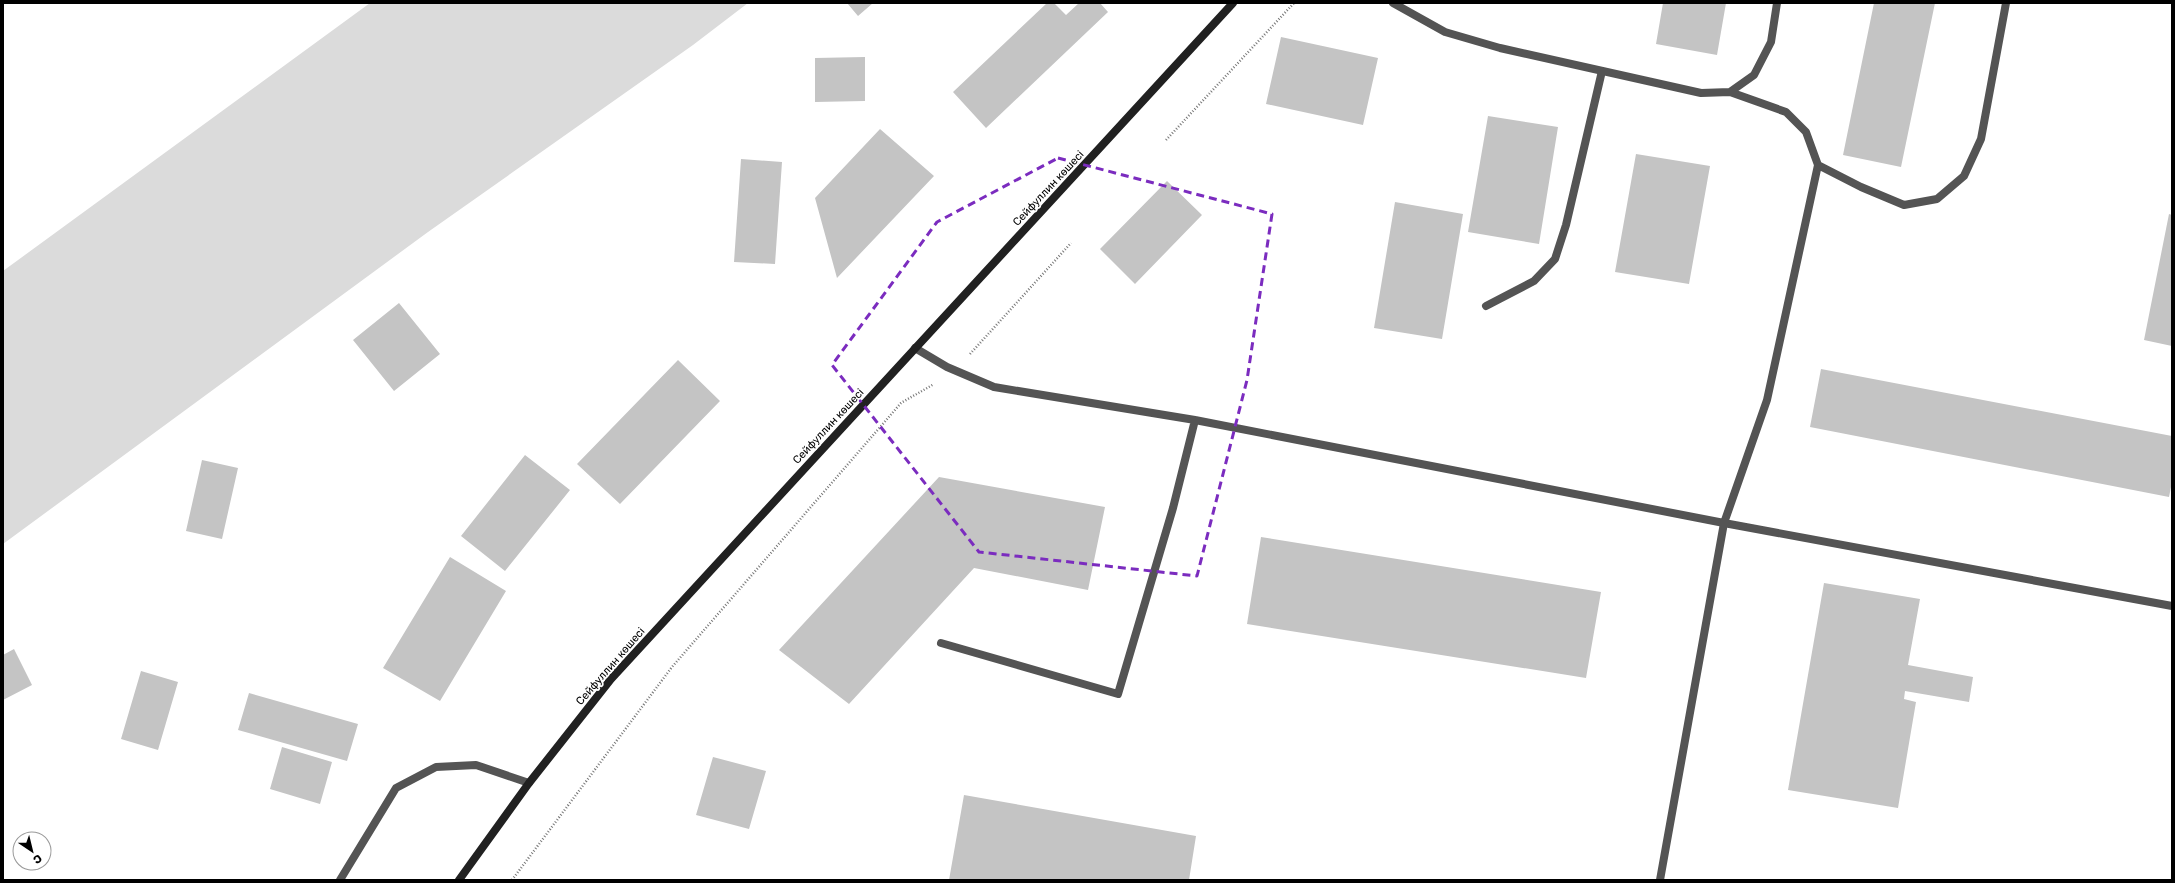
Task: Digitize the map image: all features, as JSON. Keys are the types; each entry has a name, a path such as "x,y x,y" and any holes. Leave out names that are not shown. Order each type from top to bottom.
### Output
{"main road":[{"name":"Сейфуллин көшесі","path":"459,880 529,783 611,679 1233,3"}],"lane":[{"path":"1393,3 1445,32 1500,48 1701,93 1730,92 1786,112 1806,132 1818,165 1767,400 1724,524 1660,880"},
{"path":"1730,92 1754,75 1771,42 1777,3"},
{"path":"1818,165 1861,187 1904,204 1937,198 1964,176 1981,139 2006,3"},
{"path":"1486,306 1534,281 1555,259 1566,225 1602,71"},
{"path":"915,348 955,371 994,387 1195,420 1724,524 2172,606"},
{"path":"941,643 1118,694 1173,508 1195,420"},
{"path":"340,880 396,788 436,767 476,765 529,783"}],"path":[{"path":"1166,140 1294,3"},
{"path":"512,880 672,667 896,409 901,404 955,371 1071,243"}],"highlighted area":[{"path":"1058,158 1272,214 1247,380 1197,576 979,552 832,365 937,222"}],"shaded area":[{"path":"370,3 748,3 693,45 428,232 3,544 3,271"}],"building":[{"path":"847,3 873,3 858,16"},
{"path":"1047,3 1054,3 1066,15 1079,3 1100,3 1108,12 986,128 953,92"},
{"path":"1663,3 1726,3 1717,55 1656,44"},
{"path":"1874,3 1935,3 1901,167 1843,155"},
{"path":"1281,37 1378,58 1363,125 1266,104"},
{"path":"865,57 865,101 815,102 815,58"},
{"path":"1488,116 1558,127 1539,244 1468,232"},
{"path":"880,129 934,176 837,278 815,198"},
{"path":"1636,154 1710,166 1689,284 1615,272"},
{"path":"741,159 782,162 775,264 734,262"},
{"path":"1167,181 1202,215 1135,284 1100,249"},
{"path":"1395,202 1463,214 1442,339 1374,328"},
{"path":"2169,214 2172,215 2172,346 2144,340"},
{"path":"399,303 440,354 394,391 353,340"},
{"path":"678,360 720,401 620,504 577,464"},
{"path":"1821,369 2172,436 2172,482 2169,497 1810,427"},
{"path":"525,455 570,490 505,571 461,536"},
{"path":"202,460 238,468 222,539 186,531"},
{"path":"939,477 1105,507 1088,590 974,568 849,704 779,650"},
{"path":"1261,537 1601,592 1586,678 1247,624"},
{"path":"450,557 506,591 440,701 383,668"},
{"path":"1824,583 1920,599 1908,665 1973,677 1969,702 1905,691 1904,699 1916,702 1898,808 1788,790"},
{"path":"14,649 32,685 3,700 3,655"},
{"path":"141,671 178,682 158,750 121,739"},
{"path":"249,693 358,724 347,761 238,730"},
{"path":"282,747 332,762 320,804 270,789"},
{"path":"713,757 766,771 749,829 696,815"},
{"path":"964,795 1196,836 1189,880 949,880"}]}
